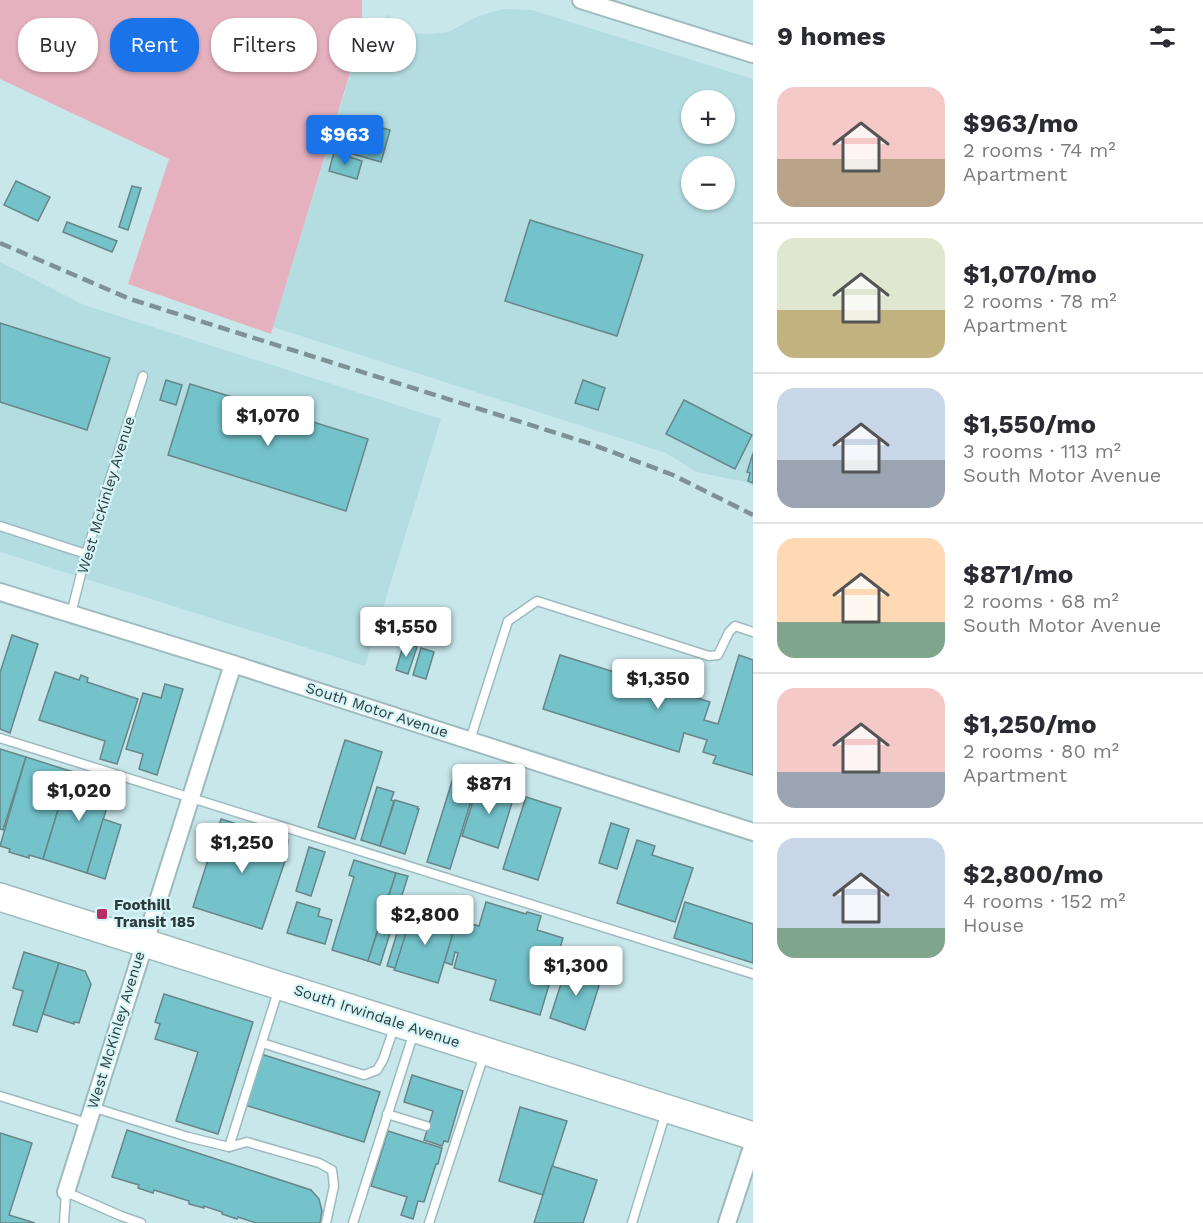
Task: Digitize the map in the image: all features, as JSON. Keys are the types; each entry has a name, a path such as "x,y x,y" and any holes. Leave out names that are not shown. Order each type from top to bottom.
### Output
{"main road":[{"name":"South Irwindale Avenue","path":"0,897 753,1136"}],"street":[{"path":"581,0 753,54"},
{"name":"South Motor Avenue","path":"0,592 233,664 753,832"},
{"name":"West McKinley Avenue","path":"66,1192 233,664"},
{"path":"727,1223 753,1144"}],"lane":[{"name":"West McKinley Avenue","path":"71,614 86,554 143,376"},
{"path":"0,526 86,554"},
{"path":"470,740 508,621 537,601 709,656 718,655 729,632 735,626 753,632"},
{"path":"0,738 753,974"},
{"path":"229,1147 280,985"},
{"path":"262,1043 364,1075 377,1070 406,1025"},
{"path":"352,1223 387,1114 406,1025"},
{"path":"429,1223 486,1051"},
{"path":"0,1096 229,1147 247,1142 319,1163 332,1170 334,1186 326,1223"},
{"path":"632,1223 667,1109"},
{"path":"387,1114 426,1126"},
{"path":"64,1223 66,1192 141,1223"}],"shaded area":[{"path":"0,0 362,0 362,18 329,18 329,72 350,72 271,334 128,284 169,159 0,79"},
{"path":"502,9 532,10 753,79 753,487 746,482 696,472 666,453 273,327 351,72 416,72 416,33 448,32 479,16"},
{"path":"0,262 84,305 441,419 365,666 0,552"}],"building":[{"path":"354,120 390,130 381,162 346,152"},
{"path":"334,152 362,161 357,179 329,171"},
{"path":"16,181 50,197 38,221 4,205"},
{"path":"132,186 141,188 128,230 119,227"},
{"path":"530,220 643,255 617,336 505,301"},
{"path":"67,222 117,241 112,252 63,232"},
{"path":"0,323 110,358 87,430 0,402"},
{"path":"166,380 182,385 176,405 160,400"},
{"path":"583,380 605,388 598,410 575,403"},
{"path":"190,384 368,439 346,511 168,455"},
{"path":"684,400 752,435 735,469 666,434"},
{"path":"753,453 753,483 748,481 750,473 747,472"},
{"path":"12,635 38,644 10,733 0,729 0,673"},
{"path":"404,643 417,647 408,674 396,670"},
{"path":"421,648 434,652 426,679 413,675"},
{"path":"560,655 710,702 704,720 718,724 739,655 753,660 753,775 713,763 716,756 703,752 707,740 684,733 679,752 543,709"},
{"path":"55,672 79,680 81,675 88,678 87,682 138,699 117,764 100,759 105,741 39,720"},
{"path":"165,684 183,689 157,775 139,769 143,754 126,749 143,693 161,698"},
{"path":"345,740 382,752 355,839 318,827"},
{"path":"0,749 26,757 3,830 0,829"},
{"path":"26,757 70,771 43,859 29,855 29,858 9,852 10,849 0,846"},
{"path":"70,771 114,784 87,873 43,859"},
{"path":"454,775 477,782 450,869 427,862"},
{"path":"479,782 515,793 498,848 462,836"},
{"path":"377,787 394,792 391,800 394,801 380,846 361,840"},
{"path":"526,797 561,808 538,880 503,869"},
{"path":"395,800 419,809 405,854 380,846"},
{"path":"103,819 121,825 105,879 87,873"},
{"path":"221,819 288,840 286,858 262,929 193,907"},
{"path":"611,823 629,829 617,869 599,863"},
{"path":"637,840 655,846 652,855 693,868 675,922 617,903"},
{"path":"309,847 325,852 311,896 296,891"},
{"path":"354,860 396,873 368,961 332,950 354,877 349,875"},
{"path":"396,873 408,876 380,965 368,961"},
{"path":"297,902 320,909 318,916 332,920 325,944 287,933"},
{"path":"486,902 541,916 537,930 563,938 540,1015 490,1000 496,980 454,968 458,953 455,952 452,965 444,962 457,920 479,926"},
{"path":"685,902 753,924 753,963 674,938"},
{"path":"412,910 456,923 438,983 394,970"},
{"path":"398,930 406,933 395,968 387,966"},
{"path":"24,952 59,963 37,1032 13,1025 23,991 13,988"},
{"path":"59,963 85,971 91,984 79,1023 74,1022 74,1024 43,1014"},
{"path":"567,965 602,976 585,1030 550,1018"},
{"path":"164,994 253,1022 218,1134 176,1121 198,1052 155,1039 160,1024 155,1022"},
{"path":"261,1054 380,1092 364,1142 245,1105"},
{"path":"412,1075 463,1091 448,1142 444,1141 442,1146 424,1140 433,1111 404,1102"},
{"path":"520,1107 567,1121 543,1195 499,1181"},
{"path":"127,1130 311,1190 319,1199 322,1211 320,1223 256,1223 238,1217 237,1219 154,1190 153,1193 138,1188 139,1185 112,1177"},
{"path":"388,1131 442,1148 424,1202 418,1201 413,1219 401,1215 407,1197 371,1186"},
{"path":"0,1133 32,1143 9,1215 35,1223 0,1223"},
{"path":"552,1166 597,1180 583,1223 534,1223"}],"railway":[{"path":"0,243 130,299 591,444 673,475 753,515"}],"place":[{"name":"Foothill Transit 185","path":"102,914"}]}
